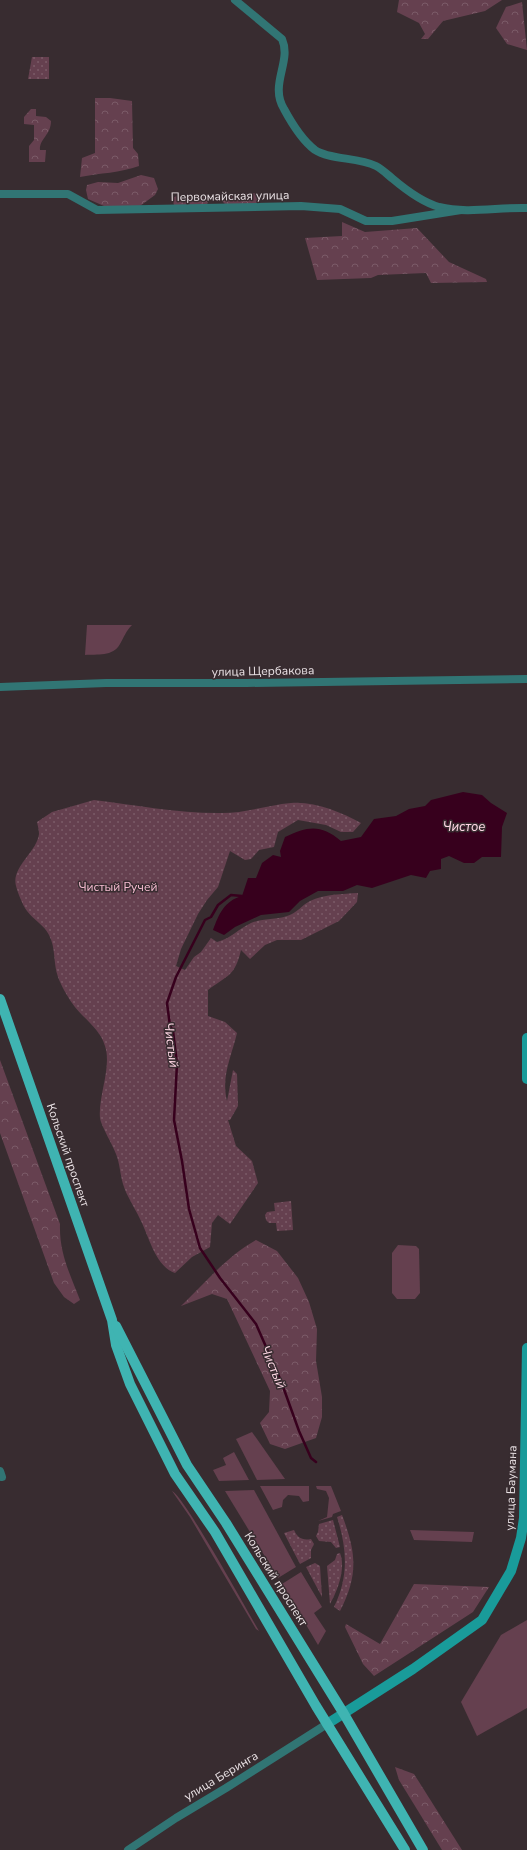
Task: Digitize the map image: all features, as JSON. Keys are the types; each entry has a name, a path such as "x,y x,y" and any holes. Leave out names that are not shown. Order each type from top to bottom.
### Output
{"main road":[{"name":"Кольский проспект","path":"0,999 112,1320 188,1466 226,1523 344,1714 423,1850"},
{"name":"Кольский проспект","path":"112,1320 116,1345 130,1384 174,1474 215,1532 327,1724 405,1850"},
{"path":"130,1384 132,1377 134,1376 143,1379"}],"street":[{"path":"236,0 282,39 286,46 278,84 280,102 305,140 316,150 331,155 356,159 377,167 419,198 439,207 461,210 527,208"},
{"name":"Первомайская улица","path":"0,194 68,194 97,210 301,206 340,209 366,221 392,221 461,210"},
{"name":"улица Щербакова","path":"0,687 92,683 239,683 527,679"},
{"path":"527,1038 527,1079"},
{"name":"улица Баумана","path":"327,1724 413,1669 482,1620 507,1580 522,1538 524,1518 527,1348"},
{"name":"улица Беринга","path":"128,1850 176,1818 327,1724"}],"green space":[{"path":"399,0 502,0 485,11 443,21 428,39 421,39 425,34 419,23 397,12"},
{"path":"522,2 527,50 507,44 496,28 506,7"},
{"path":"32,57 49,57 49,79 28,79"},
{"path":"95,98 110,98 132,101 133,148 138,154 139,166 117,172 80,177 82,158 95,153"},
{"path":"31,109 36,109 36,116 46,117 51,121 49,130 40,146 40,150 46,150 45,162 29,162 29,146 34,140 34,125 24,124 24,117"},
{"path":"141,175 154,178 158,189 155,195 140,206 104,206 88,199 86,190 87,185 98,182 118,183"},
{"path":"258,193 260,195 259,202 256,204 226,205 219,198 226,194"},
{"path":"209,194 207,205 174,205 172,198 179,195"},
{"path":"342,222 365,232 417,228 449,262 486,279 487,282 431,283 426,273 378,275 371,278 317,280 305,238 342,236"},
{"path":"87,625 132,625 120,644 113,651 104,654 85,655"},
{"name":"Чистый Ручей","path":"94,800 202,813 237,812 282,804 300,803 327,808 361,823 353,832 341,832 326,825 298,820 278,832 274,847 259,850 251,859 245,860 230,851 218,887 198,914 181,949 176,966 185,970 194,957 201,952 211,938 217,942 227,938 251,923 260,920 287,916 294,913 307,903 321,897 358,893 357,902 339,921 301,940 277,940 265,945 250,959 241,950 239,959 230,974 208,990 208,1016 225,1022 237,1033 226,1075 225,1092 227,1101 233,1070 237,1074 238,1106 230,1120 228,1120 236,1146 252,1161 258,1183 230,1224 218,1215 212,1223 210,1247 192,1257 175,1273 162,1264 153,1250 138,1214 125,1189 116,1154 100,1118 101,1100 107,1063 107,1054 103,1040 95,1028 76,1008 66,994 58,977 55,966 53,945 49,935 27,911 16,886 15,879 17,872 37,841 39,834 37,822 52,812"},
{"path":"0,1060 60,1224 63,1254 80,1300 74,1304 64,1297 54,1283 0,1133"},
{"path":"291,1201 293,1230 277,1231 276,1223 269,1223 266,1220 265,1215 267,1212 275,1211 274,1203"},
{"path":"256,1240 277,1251 298,1278 309,1302 317,1329 316,1361 322,1397 322,1417 316,1438 285,1449 270,1444 260,1423 269,1412 270,1391 227,1299 212,1294 181,1306 225,1262"},
{"path":"398,1245 416,1246 419,1249 420,1293 415,1299 397,1299 392,1293 392,1253"},
{"path":"252,1432 285,1479 257,1480 236,1439"},
{"path":"234,1452 249,1480 219,1481 213,1470 226,1465 223,1458"},
{"path":"260,1486 309,1486 309,1501 303,1502 299,1496 288,1495 283,1500 282,1507 273,1510"},
{"path":"316,1486 331,1486 341,1511 333,1514 332,1517 318,1521 327,1517 329,1498 326,1491 317,1489"},
{"path":"254,1490 296,1567 278,1578 225,1491"},
{"path":"172,1491 179,1498 202,1532 259,1631 256,1629 190,1517"},
{"path":"342,1515 353,1552 353,1574 346,1598 340,1611 334,1607 339,1596 344,1574 345,1562 343,1540 337,1517"},
{"path":"333,1520 340,1547 336,1548 331,1542 319,1541 316,1536 319,1524"},
{"path":"294,1530 300,1538 311,1539 314,1544 311,1550 311,1558 300,1564 284,1533"},
{"path":"410,1530 474,1532 472,1542 414,1540"},
{"path":"340,1553 342,1559 342,1572 336,1592 330,1604 327,1566 335,1560 337,1554"},
{"path":"315,1563 320,1566 322,1597 306,1567"},
{"path":"301,1572 322,1607 314,1613 326,1631 318,1645 282,1584"},
{"path":"414,1584 489,1587 473,1612 374,1676 363,1664 345,1627 346,1624 380,1644"},
{"path":"527,1620 527,1708 477,1736 461,1702 501,1635"},
{"path":"395,1767 414,1774 462,1850 442,1850 399,1780"}],"water":[{"name":"Чистое","path":"463,792 482,795 491,803 507,813 502,827 501,857 482,857 474,863 464,863 449,856 441,859 441,869 430,871 426,878 411,875 372,888 357,885 343,891 318,891 300,901 289,912 261,915 235,927 224,935 213,930 226,905 242,896 248,878 256,878 262,863 273,855 281,857 280,851 285,837 293,833 314,828 321,829 334,835 341,841 361,837 374,819 396,816 409,809 425,806 431,800"}],"waterway":[{"name":"Чистый","path":"242,896 231,895 218,905 211,917 205,920 176,977 167,1003 170,1026 173,1031 177,1064 174,1120 189,1209 200,1248 220,1278 256,1324 281,1381 299,1431 311,1458 316,1462"}]}
